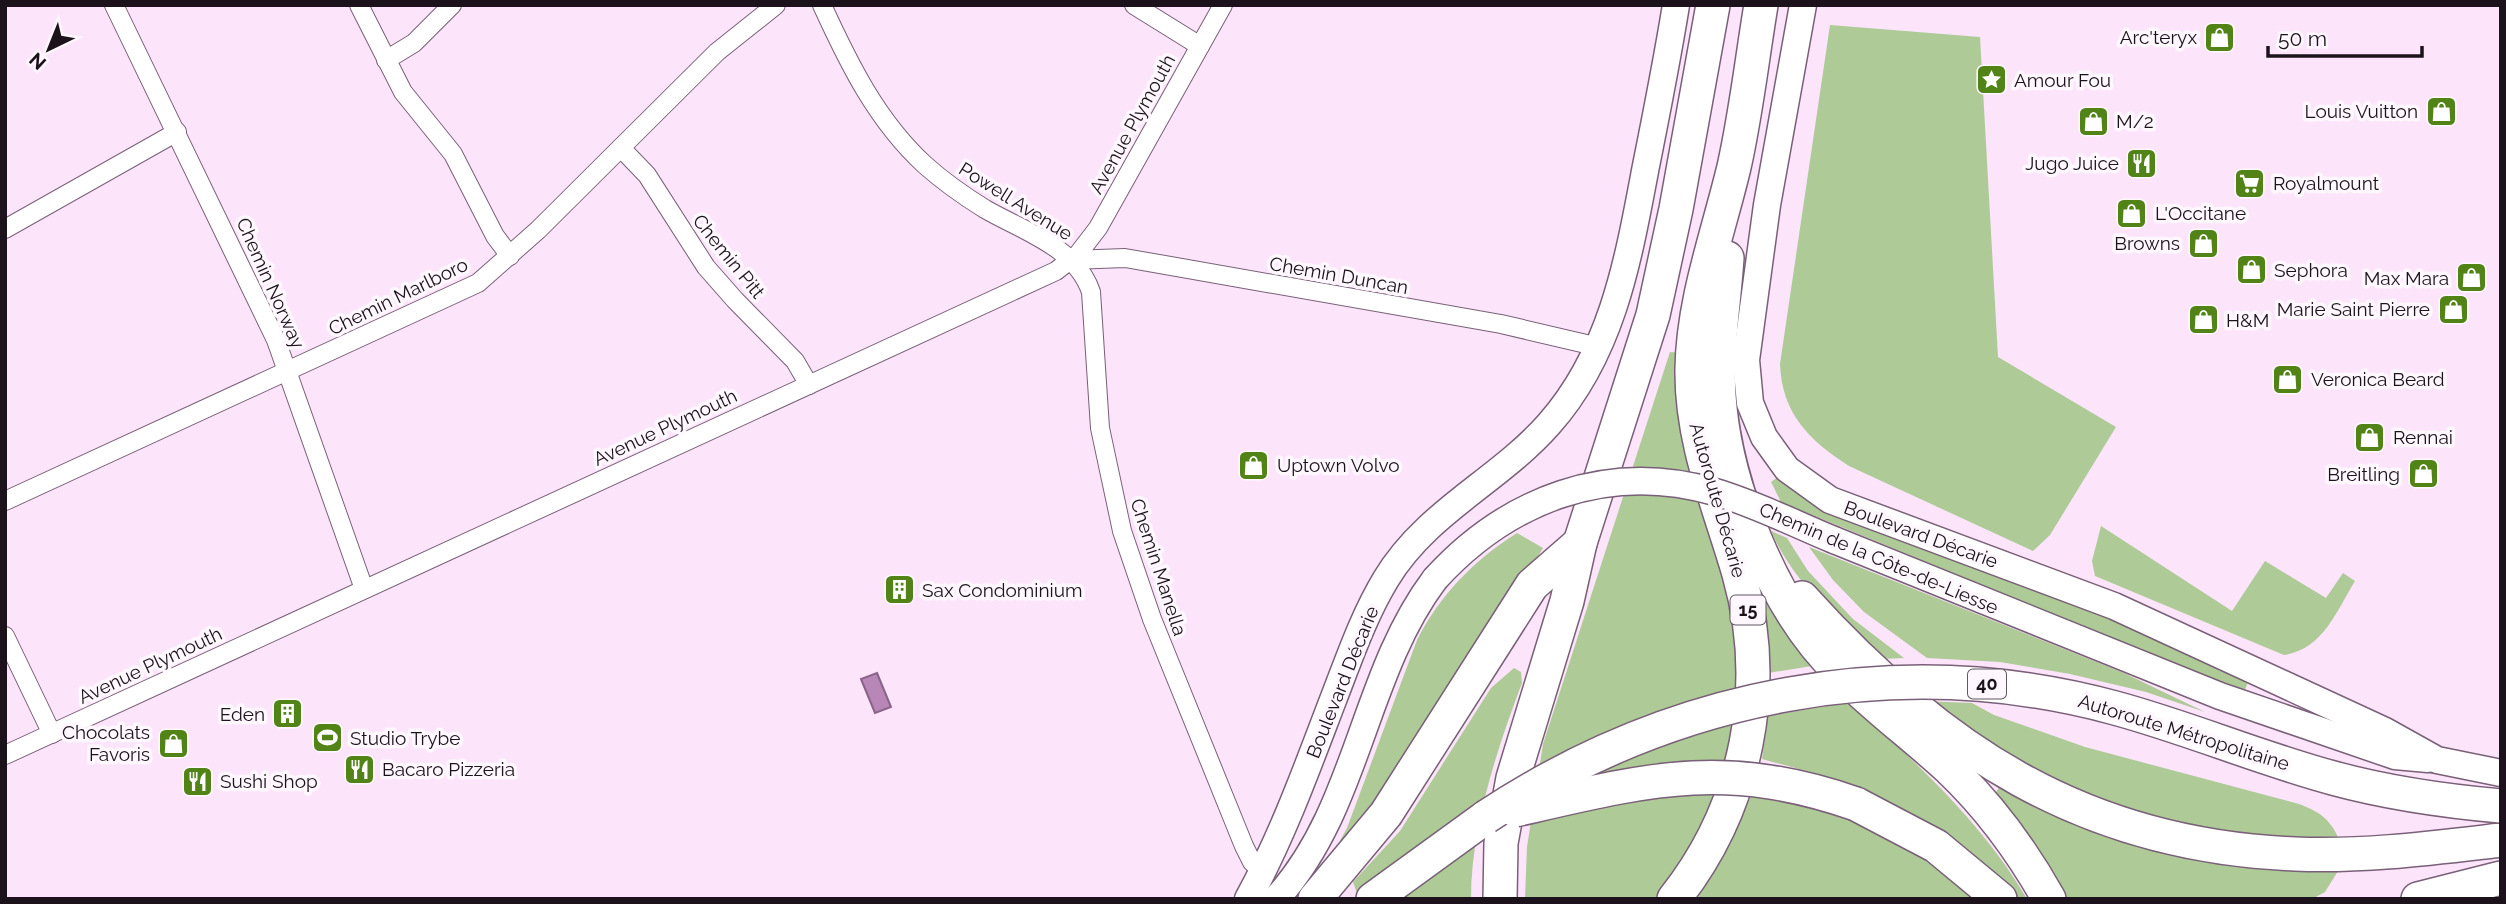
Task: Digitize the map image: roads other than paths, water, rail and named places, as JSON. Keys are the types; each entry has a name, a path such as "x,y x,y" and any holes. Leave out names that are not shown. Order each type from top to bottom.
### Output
{"highway":[{"path":"1500,899 1500,860 1506,806 1531,713 1567,601 1580,543 1636,373 1661,282 1713,5"},
{"name":"Autoroute Décarie","path":"1674,899 1701,859 1725,813 1740,773 1752,715 1754,677 1747,609 1704,466 1692,394 1692,350 1698,310 1734,165 1761,5"},
{"path":"1734,165 1719,352 1719,398 1735,480 1762,551 1788,607 1818,649 1869,700 1966,786 2006,832 2049,899"},
{"path":"1315,899 1386,814 1532,585 1580,543"},
{"path":"1762,551 1814,611 1890,684 1965,747 2028,786 2077,810 2140,832 2209,847 2293,854 2384,853 2501,840"},
{"name":"Autoroute Métropolitaine","path":"1373,899 1486,817 1583,761 1663,726 1733,705 1786,694 1899,682 2001,685 2067,696 2162,721 2331,778 2398,793 2501,806"},
{"path":"1486,817 1613,786 1684,777 1767,780 1856,804 1936,846 2000,899"},
{"path":"2418,899 2501,878"}],"main road":[{"name":"Boulevard Décarie","path":"1248,899 1264,872 1289,815 1361,627 1386,578 1402,556 1441,514 1503,467 1542,433 1571,397 1599,346 1628,262 1676,5"},
{"name":"Boulevard Décarie","path":"1803,5 1767,205 1746,360 1746,382 1755,416 1771,447 1787,469 1830,500 2114,606 2385,731 2437,760 2501,773"},
{"name":"Chemin de la Côte-de-Liesse","path":"1276,899 1303,866 1326,825 1397,641 1419,600 1435,579 1476,539 1508,517 1575,489 1624,482 1673,484 1715,492 2220,696 2395,756 2437,760"}],"street":[{"name":"Chemin Norway","path":"114,5 270,327 364,589"},
{"path":"359,5 411,105 457,161 495,236 510,256"},
{"path":"386,60 414,43 452,5"},
{"name":"Chemin Marlboro","path":"5,502 460,293 510,256 717,52 776,5"},
{"name":"Powell Avenue","path":"822,5 866,94 885,122 917,157 965,196 1044,241 1071,260"},
{"path":"1134,5 1200,46"},
{"name":"Avenue Plymouth","path":"5,755 1042,279 1071,260 1098,228 1223,5"},
{"path":"5,229 79,190 177,132"},
{"name":"Chemin Pitt","path":"621,148 648,175 684,236 715,277 795,361 809,385"},
{"name":"Chemin Duncan","path":"1071,260 1125,258 1501,324 1599,346"},
{"name":"Chemin Manella","path":"1071,260 1086,278 1091,292 1100,428 1129,552 1244,846 1252,862 1264,872"},
{"path":"5,636 52,734"}],"place":[{"name":"Arc'teryx","path":"2220,37"},
{"name":"Amour Fou","path":"1991,80"},
{"name":"Louis Vuitton","path":"2441,111"},
{"name":"M/2","path":"2093,121"},
{"name":"Jugo Juice","path":"2142,163"},
{"name":"Royalmount","path":"2250,183"},
{"name":"L'Occitane","path":"2132,213"},
{"name":"Browns","path":"2203,243"},
{"name":"Sephora","path":"2251,270"},
{"name":"Max Mara","path":"2472,278"},
{"name":"Marie Saint Pierre","path":"2453,309"},
{"name":"H&M","path":"2203,320"},
{"name":"Veronica Beard","path":"2288,379"},
{"name":"Rennai","path":"2370,437"},
{"name":"Uptown Volvo","path":"1254,465"},
{"name":"Breitling","path":"2423,474"},
{"name":"Sax Condominium","path":"899,590"},
{"name":"Eden","path":"288,714"},
{"name":"Studio Trybe","path":"327,738"},
{"name":"Chocolats Favoris","path":"173,743"},
{"name":"Bacaro Pizzeria","path":"359,769"},
{"name":"Sushi Shop","path":"197,781"}]}
